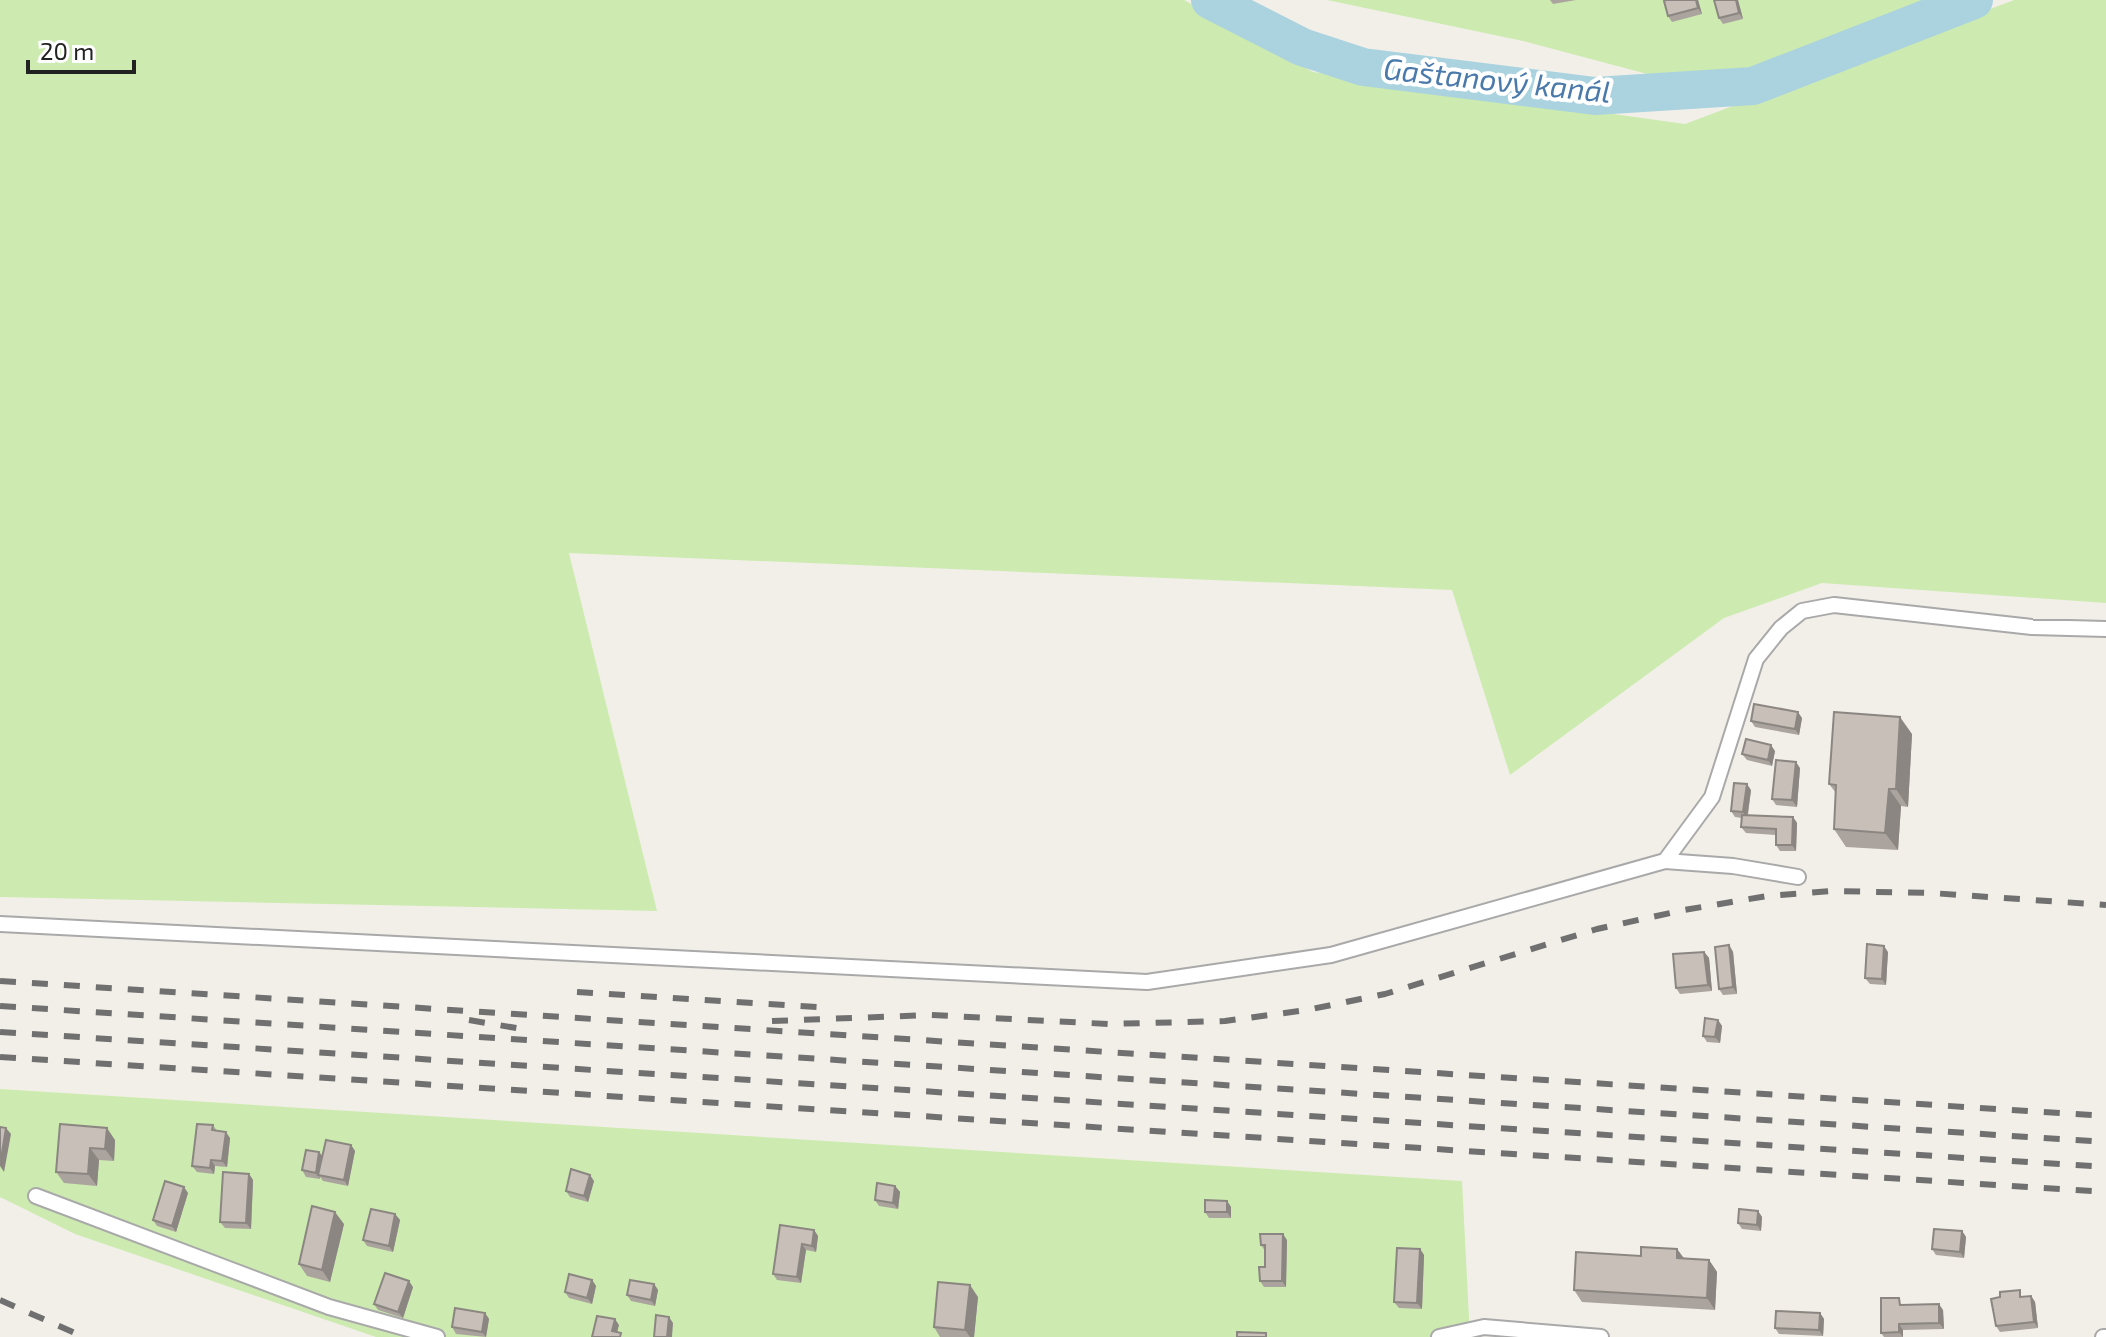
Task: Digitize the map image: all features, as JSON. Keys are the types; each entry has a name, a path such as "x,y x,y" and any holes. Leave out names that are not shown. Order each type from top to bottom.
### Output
{"lane":[{"path":"1665,861 1712,797 1756,659 1781,628 1802,611 1834,605 2032,627 2106,629"},
{"path":"0,924 1147,982 1331,955 1665,861 1733,866 1798,877"},
{"path":"36,1196 329,1307 437,1337"},
{"path":"1439,1337 1484,1327 1601,1337"}],"green space":[{"path":"0,0 1184,0 1313,72 1685,124 2014,0 2106,0 2106,603 1822,583 1724,618 1510,775 1452,590 569,553 657,911 0,897"},
{"path":"1327,0 1974,0 1730,96 1523,41"},
{"path":"0,1089 1462,1181 1470,1337 376,1337 75,1234 0,1197"}],"building":[{"path":"1666,0 1696,0 1698,8 1668,16"},
{"path":"1714,0 1736,0 1739,13 1719,18"},
{"path":"1754,704 1798,712 1795,729 1751,721"},
{"path":"1834,712 1900,717 1896,789 1889,789 1885,833 1834,829 1836,785 1829,784"},
{"path":"1746,739 1771,745 1768,760 1742,754"},
{"path":"1776,760 1796,762 1792,800 1772,799"},
{"path":"1734,783 1747,784 1743,812 1731,811"},
{"path":"1742,815 1793,817 1792,845 1776,845 1776,829 1741,827"},
{"path":"1867,944 1884,946 1882,979 1865,978"},
{"path":"1729,945 1733,987 1719,989 1715,947"},
{"path":"1704,952 1708,985 1676,988 1673,954"},
{"path":"1705,1018 1718,1020 1715,1037 1703,1036"},
{"path":"60,1124 107,1128 105,1149 90,1148 88,1174 56,1172"},
{"path":"197,1124 213,1125 212,1130 226,1132 222,1161 211,1160 210,1168 192,1166"},
{"path":"0,1127 6,1128 0,1165"},
{"path":"326,1140 351,1145 344,1180 318,1175"},
{"path":"306,1150 319,1152 316,1173 302,1170"},
{"path":"571,1169 590,1175 584,1196 566,1191"},
{"path":"223,1172 249,1174 246,1223 220,1222"},
{"path":"165,1181 184,1187 172,1226 153,1220"},
{"path":"877,1183 895,1186 893,1203 875,1200"},
{"path":"1205,1200 1227,1201 1227,1212 1205,1212"},
{"path":"312,1206 335,1212 322,1270 299,1264"},
{"path":"371,1209 395,1214 389,1246 363,1240"},
{"path":"1739,1209 1758,1211 1757,1225 1738,1223"},
{"path":"780,1225 814,1230 812,1246 802,1244 797,1277 773,1274"},
{"path":"1934,1229 1962,1231 1960,1252 1932,1249"},
{"path":"1260,1234 1283,1234 1282,1281 1260,1281 1259,1267 1265,1267 1265,1245 1261,1245"},
{"path":"1641,1247 1677,1249 1677,1258 1709,1260 1707,1298 1574,1290 1576,1252 1641,1256"},
{"path":"1397,1248 1420,1249 1417,1303 1394,1302"},
{"path":"385,1273 409,1281 398,1312 374,1304"},
{"path":"569,1274 592,1280 587,1298 565,1292"},
{"path":"630,1280 654,1284 651,1300 627,1295"},
{"path":"938,1282 970,1285 965,1330 934,1327"},
{"path":"2020,1290 2020,1297 2031,1296 2034,1322 1996,1326 1991,1299 2000,1297 2000,1292"},
{"path":"1881,1298 1899,1298 1900,1305 1939,1304 1939,1323 1899,1324 1899,1332 1881,1333"},
{"path":"455,1308 485,1313 482,1332 452,1327"},
{"path":"1776,1311 1820,1313 1819,1330 1775,1328"},
{"path":"656,1315 669,1317 667,1337 654,1337"},
{"path":"597,1316 615,1319 612,1331 621,1333 620,1337 592,1337"},
{"path":"1237,1332 1266,1333 1266,1337 1237,1337"}],"waterway":[{"name":"Gaštanový kanál","path":"1210,0 1302,47 1363,67 1595,96 1753,86 1974,0"}],"railway":[{"path":"772,1021 931,1015 1109,1024 1225,1021 1307,1010 1385,994 1597,929 1767,896 1831,891 1931,893 2106,905"},
{"path":"0,981 2106,1116"},
{"path":"577,992 832,1008"},
{"path":"0,1006 2106,1142"},
{"path":"469,1020 528,1030"},
{"path":"0,1032 2106,1167"},
{"path":"0,1057 2106,1192"},
{"path":"0,1300 84,1337"}]}
